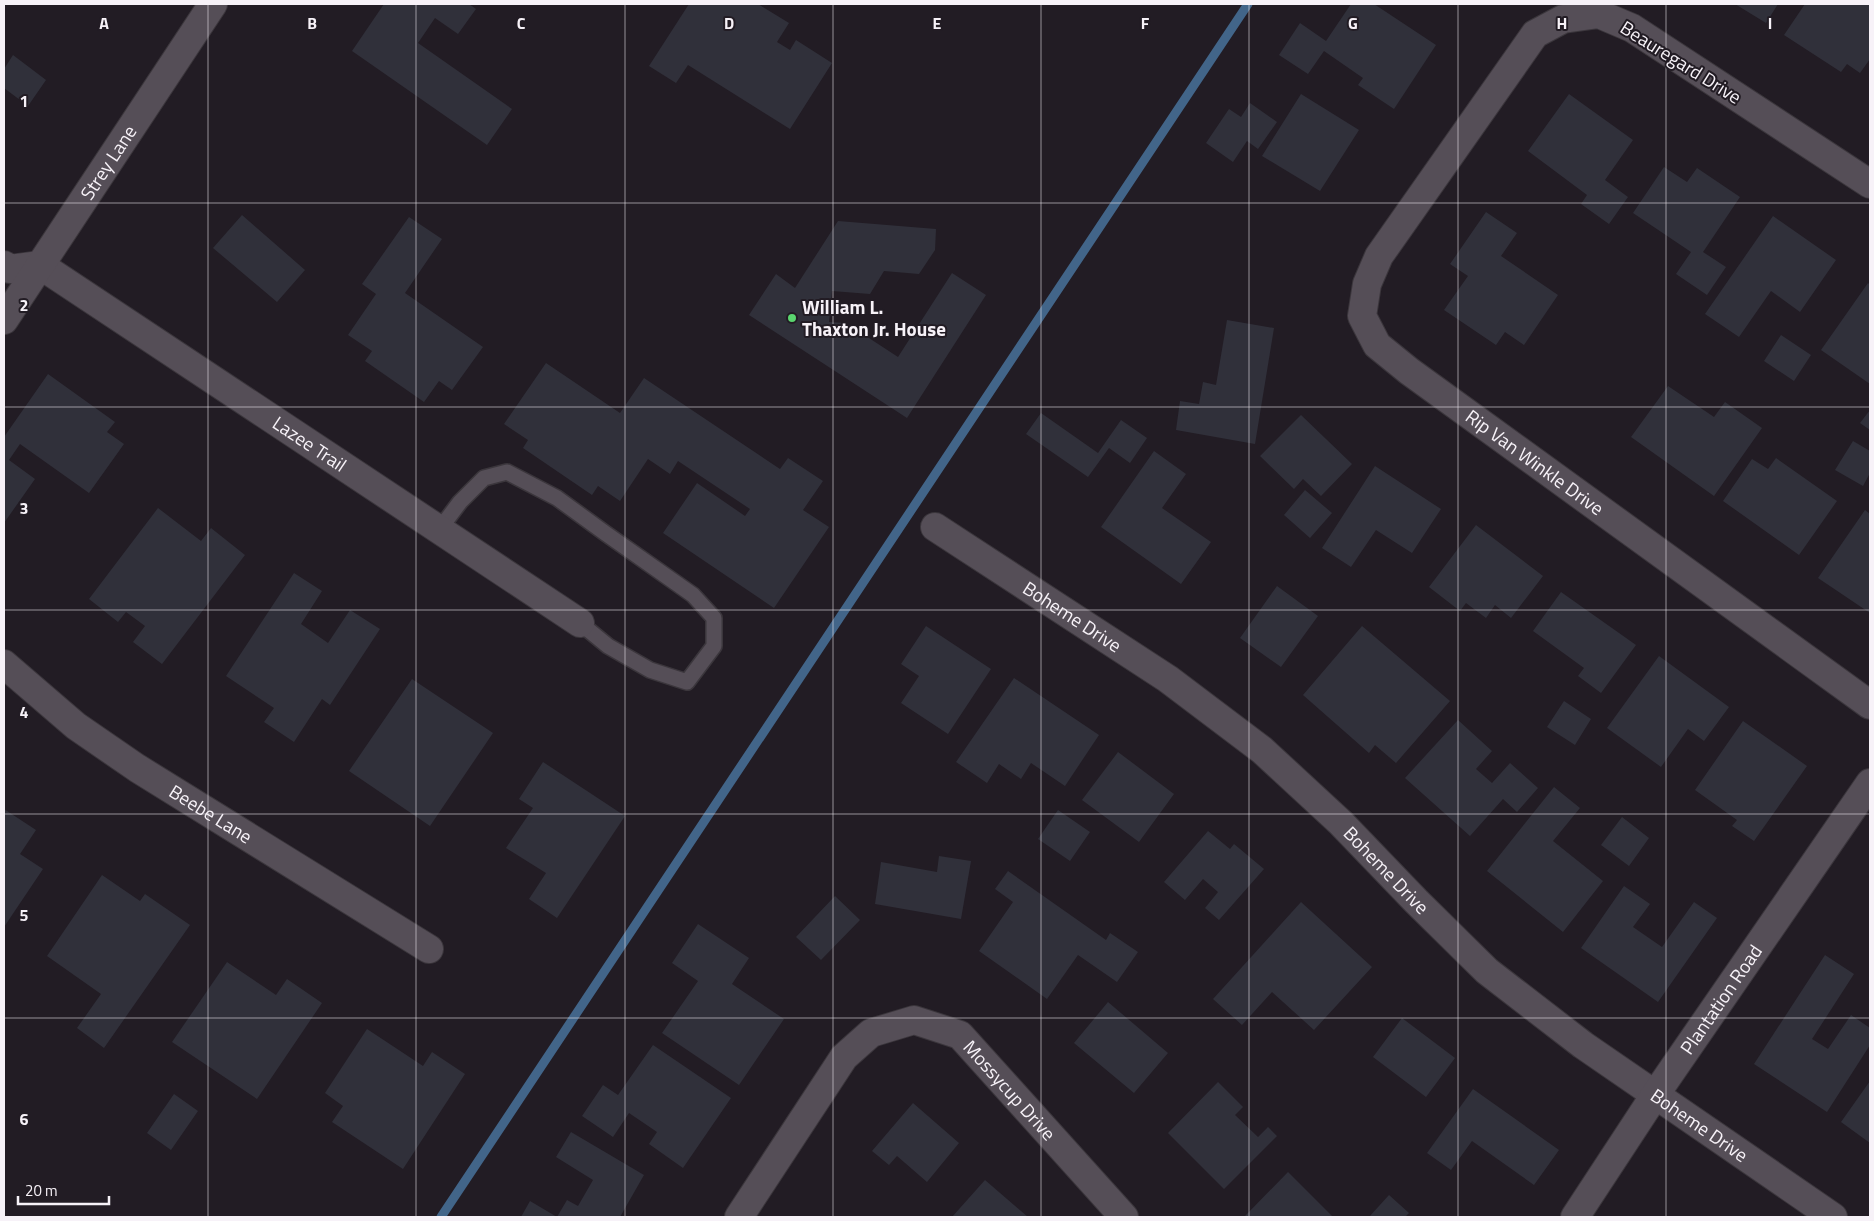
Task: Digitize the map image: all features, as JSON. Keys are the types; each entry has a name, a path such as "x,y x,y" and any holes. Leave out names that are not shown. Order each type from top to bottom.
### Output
{"street":[{"name":"Strey Lane","path":"4,320 213,4"},
{"name":"Beauregard Drive","path":"1448,158 1535,34 1563,19 1599,14 1632,28 1870,184"},
{"name":"Rip Van Winkle Drive","path":"1448,158 1379,256 1367,284 1362,316 1377,345 1409,371 1870,704"},
{"path":"4,265 10,269 40,265"},
{"name":"Lazee Trail","path":"40,265 580,623"},
{"name":"Boheme Drive","path":"935,527 1168,679 1262,750 1341,823 1487,971 1583,1045 1833,1217"},
{"name":"Beebe Lane","path":"4,664 76,726 122,758 429,950"},
{"name":"Plantation Road","path":"1574,1217 1655,1095 1870,782"},
{"name":"Mossycup Drive","path":"739,1217 844,1057 871,1033 914,1020 960,1035 1124,1217"}],"lane":[{"path":"439,530 460,502 484,478 507,472 557,498 693,595 714,618 714,646 687,682 650,670 608,646 580,623"}],"building":[{"path":"384,4 469,4 476,9 458,34 435,18 418,43 512,109 487,145 352,51"},
{"path":"689,4 758,4 789,23 777,42 790,50 796,40 832,63 790,129 688,65 676,83 649,66"},
{"path":"1351,4 1374,4 1436,45 1394,109 1358,85 1363,78 1324,51 1308,74 1279,55 1300,23 1326,41"},
{"path":"1735,4 1778,4 1766,23"},
{"path":"1805,4 1870,4 1870,59 1860,73 1847,64 1841,72 1784,35"},
{"path":"13,55 46,80 28,106 4,88 4,69"},
{"path":"1301,94 1359,130 1320,191 1262,156"},
{"path":"1569,94 1633,140 1605,180 1628,197 1609,224 1581,204 1587,195 1528,151"},
{"path":"1250,103 1277,122 1258,149 1247,141 1233,162 1206,143 1229,109 1241,117"},
{"path":"1664,167 1687,182 1697,168 1740,197 1703,252 1726,267 1707,295 1676,274 1691,252 1633,213"},
{"path":"1486,212 1517,233 1501,256 1558,295 1524,345 1505,332 1496,345 1444,310 1468,276 1450,264"},
{"path":"242,215 305,270 277,302 213,248"},
{"path":"1773,216 1836,260 1800,312 1771,291 1739,337 1705,314"},
{"path":"409,217 442,239 405,293 483,347 452,390 439,381 424,402 365,361 372,351 348,335 376,294 362,284"},
{"name":"William L. Thaxton Jr. House","path":"838,221 936,229 935,250 919,274 884,271 870,294 832,291 829,322 846,323 898,357 952,273 986,295 907,418 749,315 776,274 795,288"},
{"path":"1868,283 1870,285 1870,384 1821,350"},
{"path":"1227,320 1274,328 1255,444 1176,430 1180,401 1199,404 1203,382 1216,385"},
{"path":"1781,335 1811,355 1794,381 1764,361"},
{"path":"546,363 620,413 644,378 780,469 788,458 823,481 803,510 829,527 774,608 663,533 697,483 745,516 750,509 678,461 670,474 648,459 620,501 598,486 592,495 523,448 528,440 504,424"},
{"path":"48,374 115,422 107,432 124,444 89,493 20,444 9,460 35,479 4,523 4,437"},
{"path":"1668,386 1714,417 1725,402 1762,428 1714,496 1631,437"},
{"path":"1870,410 1870,430 1860,423"},
{"path":"1041,413 1098,453 1121,420 1147,438 1130,463 1109,448 1088,477 1026,434"},
{"path":"1301,415 1352,464 1321,496 1303,479 1294,489 1260,456"},
{"path":"1853,441 1870,451 1870,473 1863,486 1835,470"},
{"path":"1154,451 1186,474 1162,508 1211,542 1181,584 1101,527"},
{"path":"1776,458 1837,501 1799,555 1723,501 1752,459 1768,469"},
{"path":"1375,466 1441,509 1412,553 1376,530 1351,567 1322,548"},
{"path":"1305,490 1332,513 1310,538 1284,515"},
{"path":"158,508 201,541 211,528 245,555 162,664 133,642 145,626 126,612 118,622 89,599"},
{"path":"1865,510 1870,514 1870,613 1818,578"},
{"path":"1476,525 1543,576 1511,618 1495,605 1486,618 1466,603 1460,611 1429,587"},
{"path":"294,573 322,591 301,624 328,643 350,610 380,629 330,705 322,699 294,742 264,722 274,708 226,676"},
{"path":"1277,586 1318,616 1281,667 1240,638"},
{"path":"1561,592 1636,645 1601,693 1578,676 1584,668 1533,631"},
{"path":"926,626 991,669 948,734 901,703 919,676 901,664"},
{"path":"1362,626 1450,701 1396,763 1375,745 1369,753 1303,695"},
{"path":"1659,656 1729,707 1704,741 1688,729 1661,767 1607,728"},
{"path":"1014,678 1099,735 1065,786 1031,763 1021,779 999,764 987,783 956,762"},
{"path":"412,679 493,733 430,826 349,771"},
{"path":"1564,701 1591,719 1575,745 1547,727"},
{"path":"1458,720 1492,751 1476,769 1492,783 1510,763 1538,788 1517,812 1503,799 1470,836 1405,778"},
{"path":"1743,721 1807,766 1754,841 1732,826 1737,820 1695,790"},
{"path":"1118,752 1174,794 1139,842 1082,800"},
{"path":"543,762 625,816 557,918 529,899 546,873 506,848 533,808 519,799"},
{"path":"1554,787 1580,808 1553,841 1603,881 1563,932 1487,871"},
{"path":"4,809 36,830 20,854 43,869 4,927"},
{"path":"1058,810 1090,832 1070,861 1038,839"},
{"path":"1622,817 1649,838 1629,866 1601,845"},
{"path":"1208,831 1230,849 1234,844 1264,869 1219,920 1205,908 1218,892 1203,879 1185,900 1164,882"},
{"path":"939,856 971,861 961,919 875,904 881,862 937,872"},
{"path":"1008,871 1106,940 1110,933 1138,952 1117,982 1078,955 1047,999 979,951 1013,902 995,889"},
{"path":"102,875 140,901 145,894 190,925 104,1048 77,1028 101,994 47,956"},
{"path":"1624,886 1650,904 1633,927 1662,947 1694,902 1717,918 1658,1002 1581,948"},
{"path":"835,896 860,920 821,960 796,937"},
{"path":"1301,902 1372,967 1314,1030 1272,992 1242,1025 1213,999"},
{"path":"698,924 749,958 732,984 784,1019 739,1085 662,1033 698,981 672,963"},
{"path":"1825,955 1854,974 1812,1039 1828,1049 1851,1015 1870,1028 1870,1045 1827,1112 1754,1064"},
{"path":"227,962 276,995 287,979 322,1003 257,1099 172,1042"},
{"path":"1108,1002 1168,1053 1134,1093 1074,1043"},
{"path":"1402,1018 1455,1058 1426,1097 1373,1057"},
{"path":"367,1029 423,1066 432,1052 465,1074 403,1169 332,1122 343,1106 325,1093"},
{"path":"653,1045 731,1098 683,1168 649,1144 657,1132 629,1113 613,1137 582,1116 603,1085 618,1095"},
{"path":"1870,1081 1870,1143 1841,1122"},
{"path":"1218,1082 1243,1107 1235,1115 1258,1137 1268,1127 1277,1136 1224,1189 1168,1133"},
{"path":"1473,1089 1559,1150 1534,1185 1472,1141 1451,1170 1427,1153"},
{"path":"174,1094 198,1111 171,1150 147,1133"},
{"path":"913,1103 959,1143 927,1182 897,1156 889,1165 872,1151"},
{"path":"571,1132 644,1175 620,1217 557,1217 567,1200 578,1206 593,1180 556,1157"},
{"path":"1288,1172 1333,1217 1245,1216"},
{"path":"985,1180 1028,1217 952,1217"},
{"path":"1389,1195 1409,1213 1405,1217 1369,1217"},
{"path":"530,1201 557,1217 521,1217"}],"waterway":[{"path":"441,1217 1248,4"}],"place":[{"name":"William L. Thaxton Jr. House","path":"792,318"}]}
